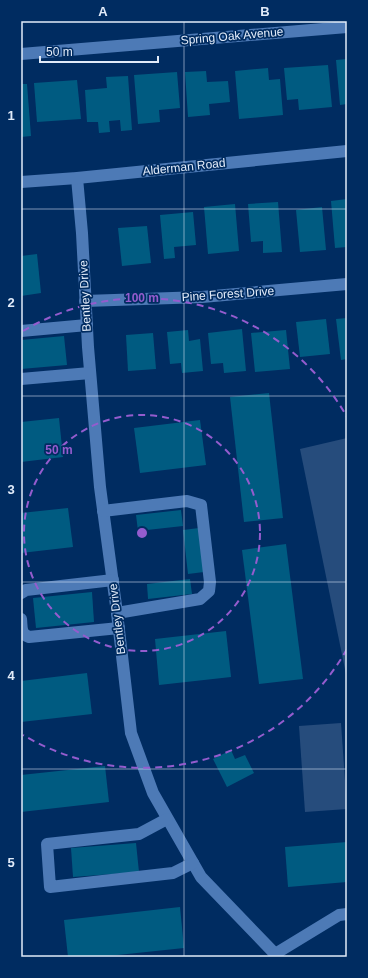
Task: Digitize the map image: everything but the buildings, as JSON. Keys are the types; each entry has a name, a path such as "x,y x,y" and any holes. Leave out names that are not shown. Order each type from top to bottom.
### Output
{"street":[{"name":"Spring Oak Avenue","path":"21,54 347,27"},
{"name":"Alderman Road","path":"21,182 77,178 347,151"},
{"name":"Bentley Drive","path":"77,178 82,233 90,373 103,511 119,628 130,732 152,793 200,877 277,955"},
{"name":"Pine Forest Drive","path":"85,301 202,297 347,284"},
{"path":"21,331 87,325"},
{"path":"21,379 90,373"},
{"path":"103,511 187,501 201,505 210,582 209,591 200,599 117,613"},
{"path":"21,593 26,590 113,580"},
{"path":"21,619 22,632 24,636 29,637 119,628"},
{"path":"167,819 139,834 47,844 50,887 174,873 193,863"},
{"path":"277,955 339,915 347,914"}],"shaded area":[{"path":"347,438 347,679 300,449"},
{"path":"341,723 347,809 305,812 299,726"}]}
